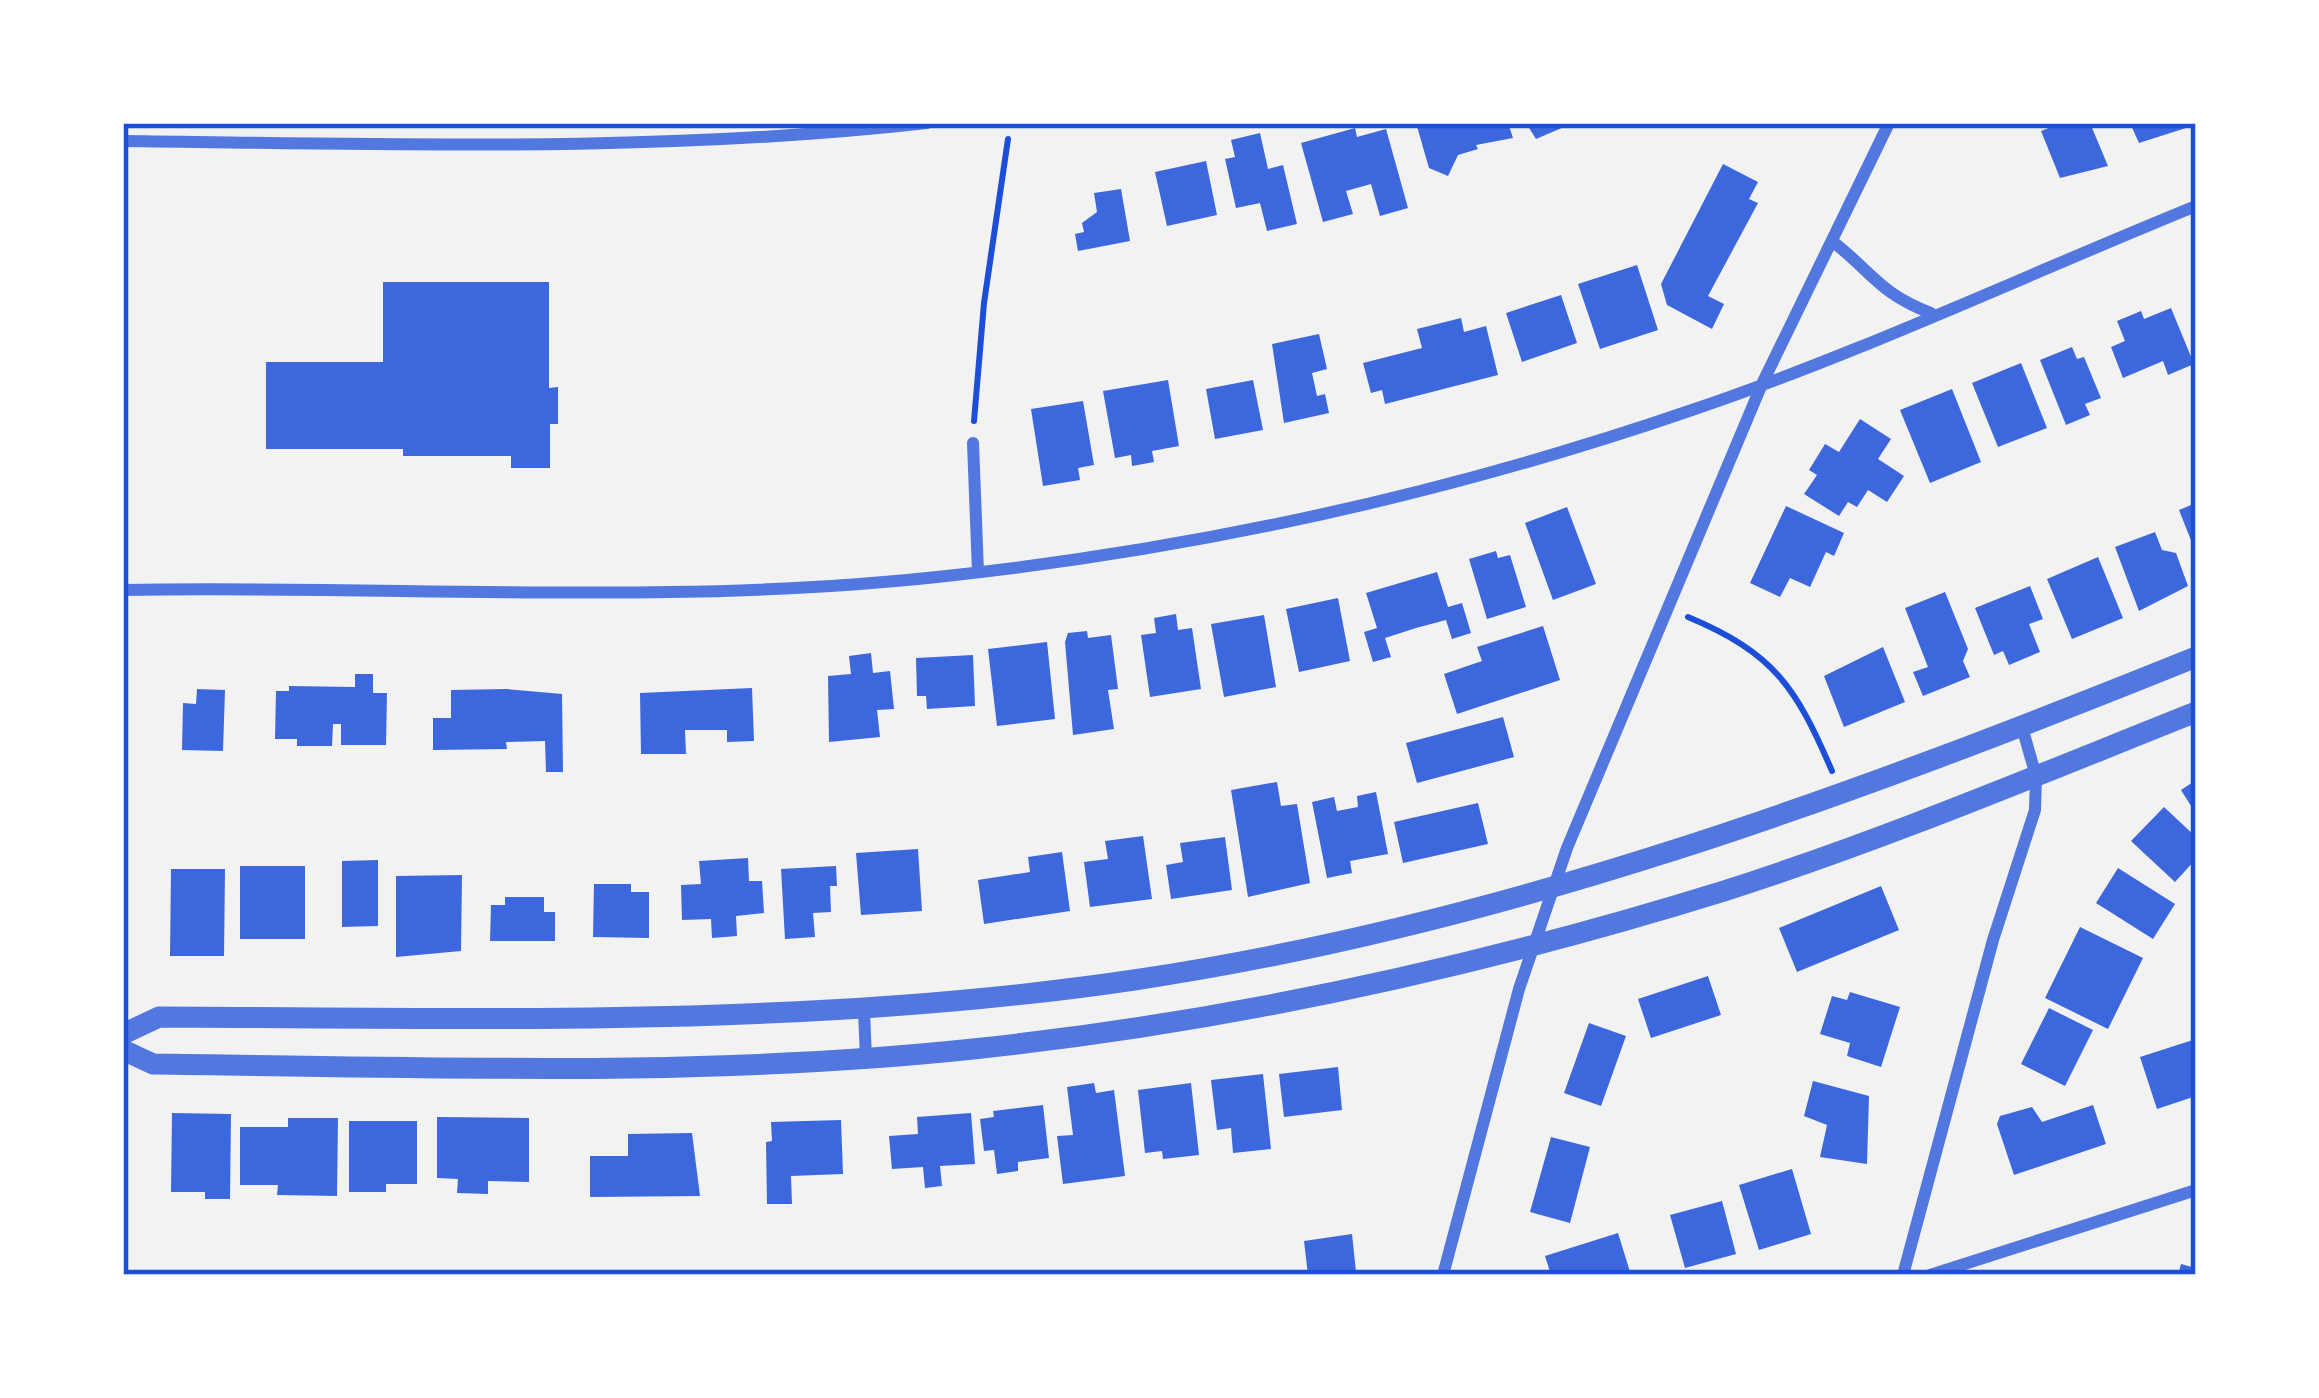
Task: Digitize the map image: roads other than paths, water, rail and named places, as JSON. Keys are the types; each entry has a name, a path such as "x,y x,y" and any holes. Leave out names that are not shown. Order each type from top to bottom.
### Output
{"street":[{"path":"123,141 634,143 766,139 927,123"},
{"path":"1443,1275 1551,890 1762,384 1889,123"},
{"path":"123,590 706,594 978,572 1138,550 1424,490 1762,384 2196,206"},
{"path":"1832,241 1860,262 1875,285 1932,314"},
{"path":"973,443 978,572"},
{"path":"123,1034 159,1017 681,1019 864,1011 1203,968 1551,890 1841,795 2196,657"},
{"path":"123,1050 153,1064 552,1068 866,1059 1040,1041 1228,1013 1411,977 1532,946 1790,868 2196,712"},
{"path":"1903,1275 1993,940 2036,810 2036,776 2022,727"},
{"path":"864,1011 866,1059"},
{"path":"1930,1275 2196,1190"}]}
